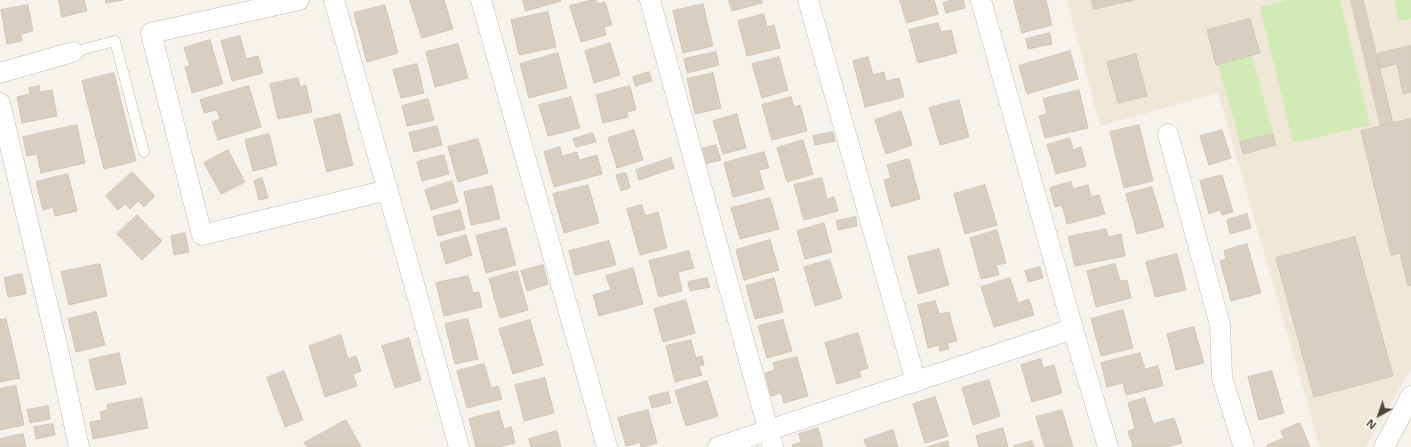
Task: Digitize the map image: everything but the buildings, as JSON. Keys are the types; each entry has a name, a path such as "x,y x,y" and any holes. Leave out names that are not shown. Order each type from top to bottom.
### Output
{"street":[{"path":"299,0 150,33 202,235 388,190"},
{"path":"334,0 459,447"},
{"path":"481,0 607,447"},
{"path":"650,0 771,439"},
{"path":"808,0 916,382"},
{"path":"981,0 1073,329 1108,447"},
{"path":"0,73 73,52"},
{"path":"0,103 58,349 79,447"},
{"path":"1168,134 1220,325 1222,378 1244,447"},
{"path":"718,447 771,439 916,382 1073,329"},
{"path":"1384,447 1411,396"}],"lane":[{"path":"73,52 115,41 144,152"}],"shaded area":[{"path":"1067,0 1411,0 1411,369 1366,447 1320,447 1218,93 1100,126"}],"green space":[{"path":"1288,0 1340,0 1370,125 1293,143 1260,7"},
{"path":"1394,0 1411,0 1411,19 1399,21"},
{"path":"1252,55 1273,134 1240,142 1218,64"}]}
